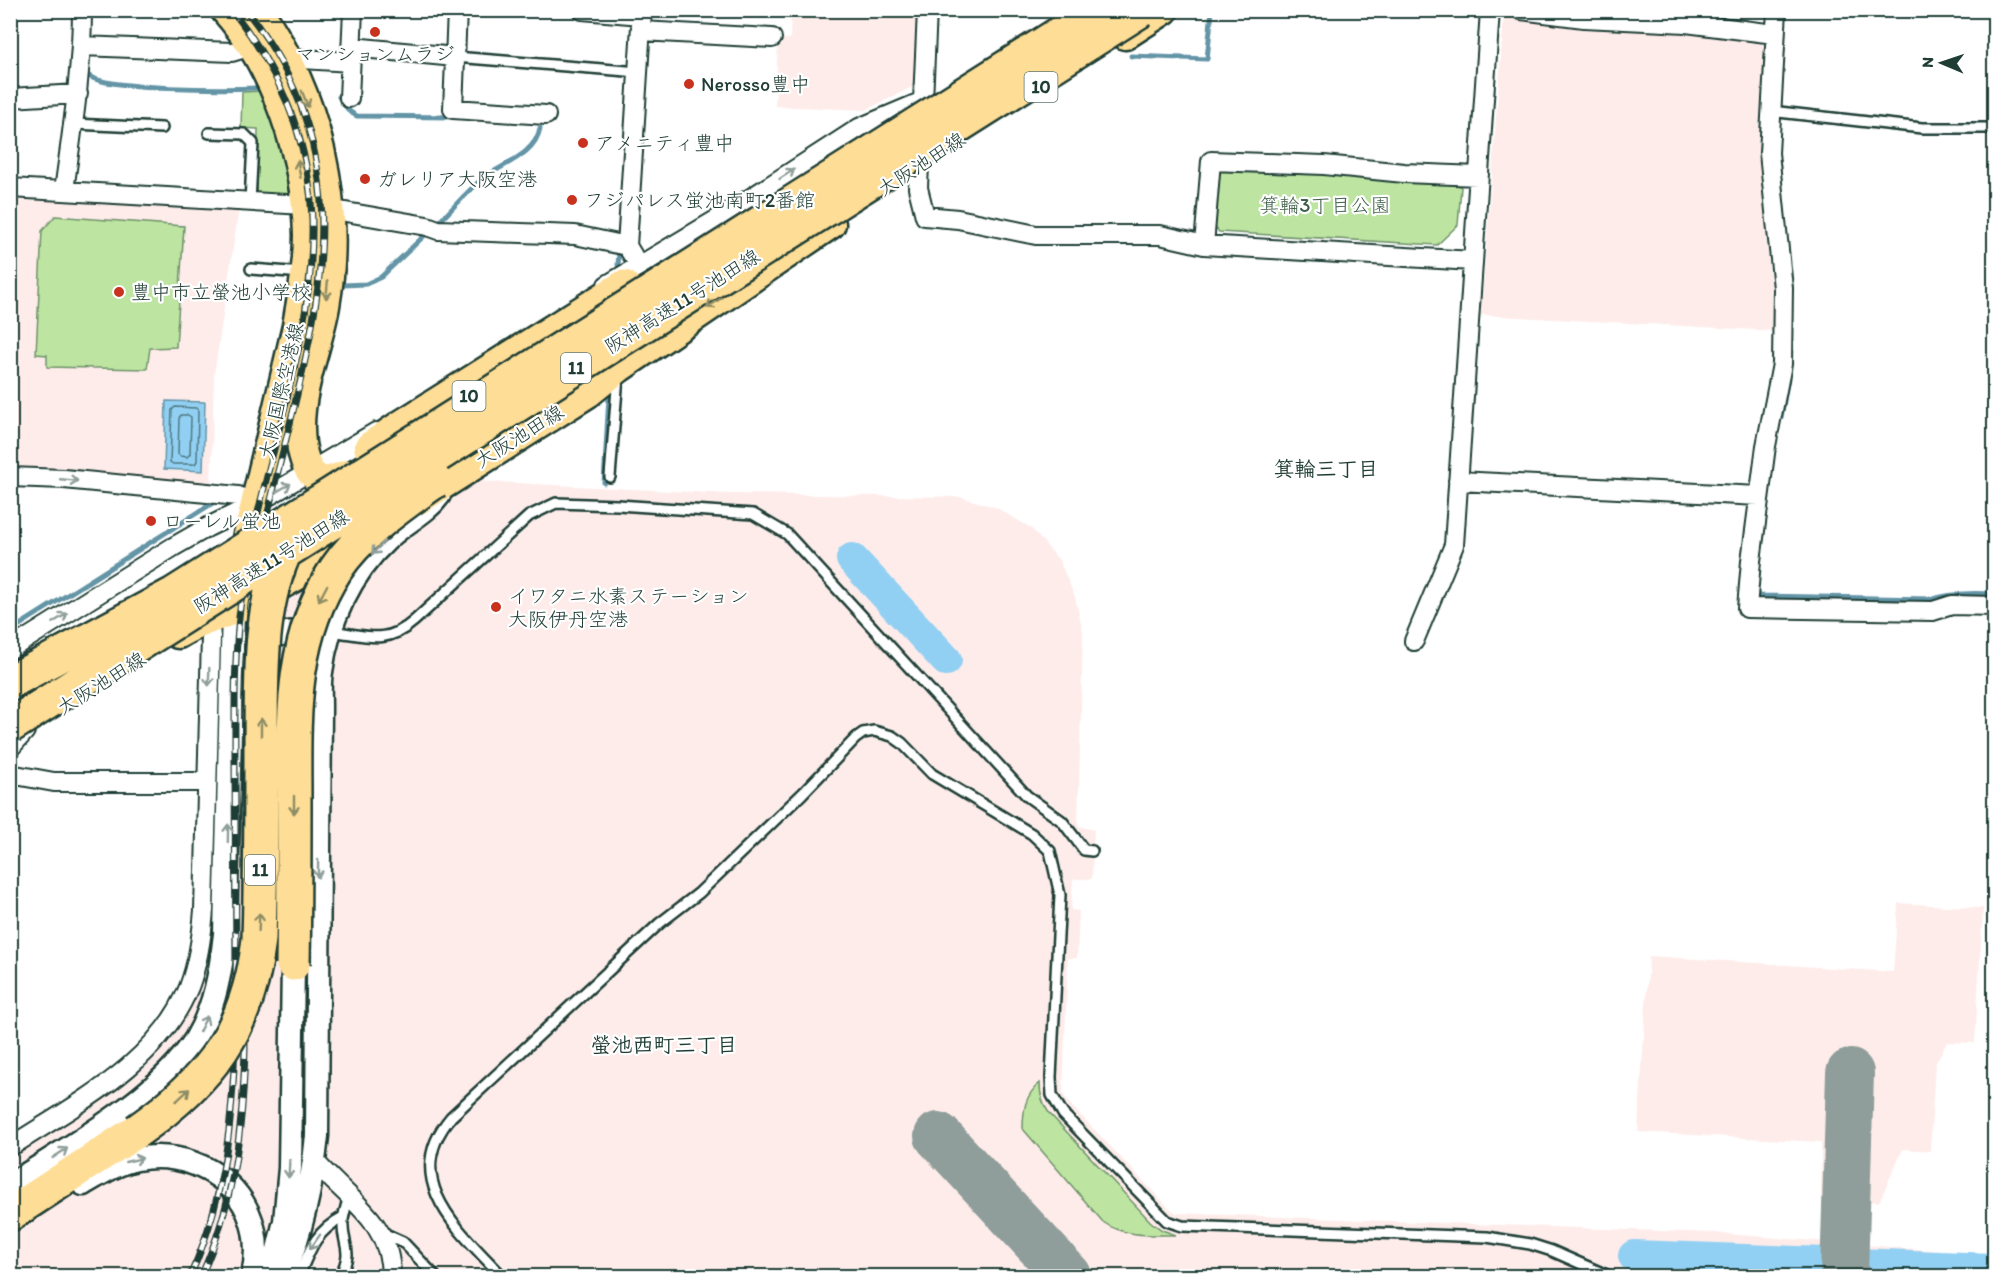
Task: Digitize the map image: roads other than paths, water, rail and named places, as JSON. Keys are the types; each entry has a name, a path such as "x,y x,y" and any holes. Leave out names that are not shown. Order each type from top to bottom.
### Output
{"highway":[{"name":"阪神高速11号池田線","path":"10,683 174,594 936,103 1097,10"},
{"name":"阪神高速11号池田線","path":"14,737 692,295 1141,10"},
{"name":"11","path":"10,1214 167,1110 211,1065 232,1033 249,993 259,939 262,690 267,607 278,565 302,520 323,493 371,448 402,427 624,287 936,103"},
{"name":"11","path":"293,964 296,691 304,638 313,612 328,582 356,545 405,502 580,379 692,295"},
{"name":"11","path":"10,698 174,594"}],"main road":[{"name":"大阪国際空港線","path":"225,10 253,49 282,108 317,207 331,229 326,302 301,412 301,447 310,472"},
{"name":"大阪国際空港線","path":"221,614 256,521 297,326 308,235 317,207 322,152 311,114 290,64 258,10"},
{"name":"10","path":"10,683 256,521 346,474 936,103 1071,10"},
{"name":"大阪池田線","path":"14,737 190,627 286,583 588,393 619,368 919,164 1164,10"},
{"path":"256,521 283,545 298,544 509,421 567,393 574,391 588,393"},
{"path":"310,472 322,480 346,474"}],"street":[{"path":"64,191 78,94 82,10"},
{"path":"349,98 353,10"},
{"path":"457,10 453,109 546,115"},
{"path":"582,10 772,38"},
{"path":"10,649 208,527 256,521 310,472 639,264 726,214 859,128 936,103 927,10"},
{"path":"1414,641 1454,545 1490,10"},
{"path":"1521,10 1584,18 1686,23 1775,34"},
{"path":"1777,10 1775,111 1768,153 1783,288 1782,364 1766,446 1747,608 1933,611 1952,605 1995,606"},
{"path":"639,264 627,246 642,19"},
{"path":"82,46 232,52 253,49"},
{"path":"290,64 302,58 351,54 455,57"},
{"path":"10,98 78,94"},
{"path":"1204,245 1210,161 1324,165 1404,173 1478,176"},
{"path":"919,164 918,188 925,216 958,219 1036,235 1160,236 1204,245 1473,261"},
{"path":"10,188 317,207 428,226 438,230 575,235 627,246"},
{"path":"10,477 64,479 238,496 256,521"},
{"path":"283,1276 304,1216 314,1160 318,1075 322,664 341,604 369,557 402,525 435,500 450,480"},
{"path":"1458,481 1759,496"},
{"path":"10,1185 113,1118 145,1094 177,1064 199,1032 208,1014 217,986 224,947 230,729 221,614"},
{"path":"10,1147 109,1082 135,1060 159,1037 179,1007 193,975 202,935 205,904 210,637 221,614"},
{"path":"230,729 242,691 265,644 281,633 304,633 310,629 331,631"},
{"path":"304,633 322,664"},
{"path":"10,774 54,782 206,774 229,766"},
{"path":"293,964 306,1011 306,1143 314,1160 324,1172 374,1222 391,1263 391,1276"},
{"path":"270,1276 285,1221 290,1168 293,964"},
{"path":"10,1230 95,1176 128,1161 152,1157 186,1160 219,1176 234,1190 245,1206 255,1237 253,1276"}],"lane":[{"path":"455,57 639,72"},
{"path":"919,164 936,103"},
{"path":"1775,111 1922,128 1995,128"},
{"path":"73,124 162,128"},
{"path":"209,133 243,134 252,143 250,202"},
{"path":"251,269 305,273"},
{"path":"610,477 619,368"},
{"path":"331,631 372,637 399,633 529,516 553,504 565,502 608,504 753,514 787,534 1027,796 1062,821 1084,850 1092,851"},
{"path":"502,1276 452,1222 439,1201 431,1175 431,1163 433,1149 442,1128 451,1117 660,922 699,893 802,794 856,738 863,733 874,731 892,736 902,743 932,774 1032,834 1050,851 1060,895 1052,1095 1063,1114 1167,1221 1182,1226 1497,1238 1552,1251 1610,1276"},
{"path":"340,1276 348,1256 343,1217 349,1196"},
{"path":"299,1276 314,1241 328,1226 343,1217"},
{"path":"380,1232 402,1242 435,1276"}],"water":[{"path":"166,401 205,402 203,471 164,469"}],"waterway":[{"path":"1131,56 1207,59 1212,10"},
{"path":"1723,19 1746,21"},
{"path":"89,76 100,81 143,86 258,88"},
{"path":"339,97 350,112 357,116 454,117"},
{"path":"441,220 481,180 524,153 537,138 540,128"},
{"path":"343,285 366,284 381,277 426,234"},
{"path":"618,265 619,252"},
{"path":"1781,418 1788,377"},
{"path":"604,483 609,397"},
{"path":"10,631 213,503"},
{"path":"852,559 946,660"},
{"path":"1756,590 1758,596 1933,599 1963,594 1994,594"},
{"path":"1634,1256 1994,1269"}],"railway":[{"path":"190,1276 205,1240 216,1204 224,1166 233,1091 236,976 235,692 239,617 246,567 304,321 310,271 312,220 305,163 289,109 264,58 232,10"},
{"path":"201,1276 222,1222 229,1194 242,1107 245,1049 245,694 248,632 260,551 314,316 322,239 316,162 293,86 246,10"}],"place":[{"name":"マンションムラジ","path":"375,32"},
{"name":"Nerosso豊中","path":"689,84"},
{"name":"アメニティ豊中","path":"583,143"},
{"name":"ガレリア大阪空港","path":"365,179"},
{"name":"フジパレス蛍池南町2番館","path":"572,200"},
{"name":"豊中市立螢池小学校","path":"119,292"},
{"name":"ローレル蛍池","path":"151,521"},
{"name":"イワタニ水素ステーション 大阪伊丹空港","path":"496,607"}],"district":[{"name":"箕輪三丁目","path":"1326,469"},
{"name":"螢池西町三丁目","path":"664,1045"}],"park label":[{"name":"箕輪3丁目公園","path":"1325,205"}]}
